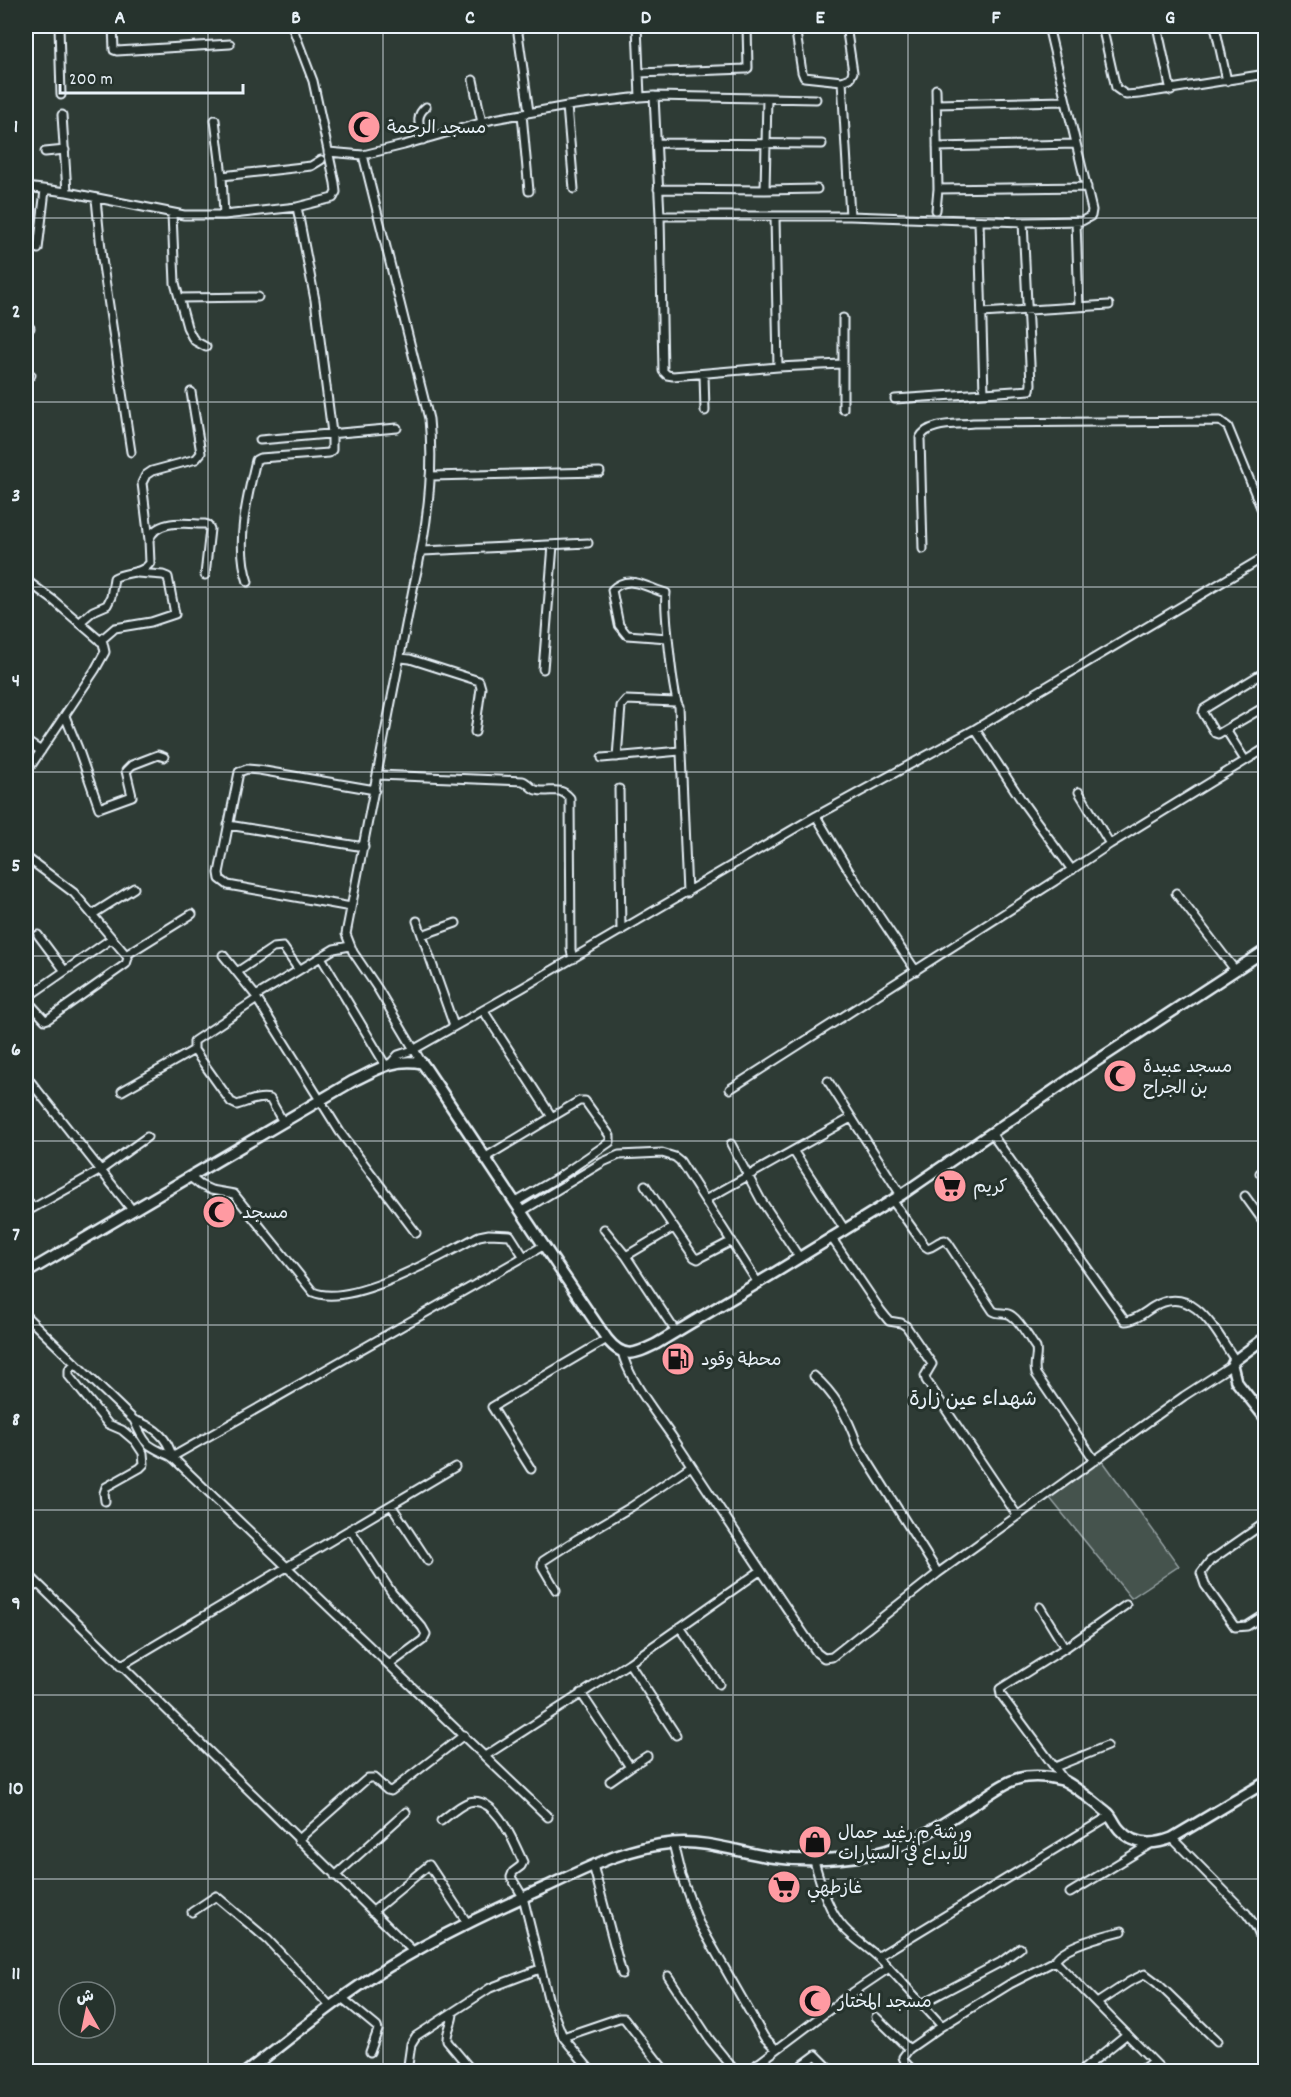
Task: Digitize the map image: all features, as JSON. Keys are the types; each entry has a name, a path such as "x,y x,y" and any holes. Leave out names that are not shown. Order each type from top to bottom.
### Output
{"street":[{"path":"58,26 61,95"},
{"path":"113,26 114,50 117,51 230,44"},
{"path":"26,187 134,204 172,214 224,215 297,207 330,200 335,195 313,81 292,26"},
{"path":"517,26 526,113 529,191"},
{"path":"637,26 640,97"},
{"path":"639,73 746,69 748,68 747,26"},
{"path":"795,26 804,77 848,81 853,72 846,26"},
{"path":"660,216 850,216 1023,222 1076,221 1088,218 1092,213 1087,187 1048,26"},
{"path":"1102,26 1116,88 1126,95 1266,74"},
{"path":"1157,26 1171,90"},
{"path":"1215,26 1227,81"},
{"path":"473,80 483,123"},
{"path":"842,81 850,216"},
{"path":"936,89 938,147 936,210"},
{"path":"654,96 660,216 663,371 673,376 842,364"},
{"path":"328,152 363,155 526,113 640,97 816,99"},
{"path":"765,190 767,98"},
{"path":"936,104 1065,101"},
{"path":"567,106 574,189"},
{"path":"423,140 418,119 421,111 426,107"},
{"path":"62,115 67,192"},
{"path":"215,120 224,215"},
{"path":"656,143 822,144"},
{"path":"938,147 1076,144"},
{"path":"45,152 65,150"},
{"path":"363,155 429,419 430,476 423,551 346,934 350,946 413,1050 607,1339 626,1353 637,1353 676,1332 901,1195 1266,950"},
{"path":"222,176 311,166 321,160"},
{"path":"938,189 1087,187"},
{"path":"658,189 817,189"},
{"path":"38,249 45,190"},
{"path":"96,199 102,259 131,452"},
{"path":"248,582 242,558 242,537 256,460 329,453 332,450 332,433 315,300 297,207"},
{"path":"172,214 173,270 179,298 192,337 207,347"},
{"path":"775,217 778,367"},
{"path":"979,221 984,393"},
{"path":"1076,221 1079,307"},
{"path":"895,399 1026,391 1031,387 1023,222"},
{"path":"179,298 258,297"},
{"path":"982,313 1109,305"},
{"path":"843,318 843,409"},
{"path":"704,374 705,411"},
{"path":"134,573 147,568 150,563 142,483 146,475 164,466 196,459 201,453 191,392"},
{"path":"923,549 920,438 925,430 973,423 1221,422 1228,427 1266,520"},
{"path":"260,440 397,428"},
{"path":"430,476 600,472"},
{"path":"149,540 156,529 169,524 208,525 210,529 205,575"},
{"path":"423,551 588,543"},
{"path":"543,669 553,545"},
{"path":"26,1274 320,1100 388,1064 398,1055 413,1050 483,1011 816,816 975,729 1266,556"},
{"path":"79,623 93,611 107,605 111,597 114,578 119,575 163,574 168,577 175,614 151,622 115,628 100,640"},
{"path":"26,580 100,640 104,647 104,656 26,773"},
{"path":"668,638 641,638 627,635 619,625 612,590 617,585 638,582 666,594 665,612 668,638 676,702 679,706 687,893"},
{"path":"401,658 479,681 481,688 475,732"},
{"path":"1266,671 1204,709 1203,713 1215,733 1218,734 1266,706"},
{"path":"616,757 621,705 626,700 676,702"},
{"path":"65,716 97,804 101,808 132,796 126,775 128,768 158,755 164,758"},
{"path":"975,729 1024,804 1072,870"},
{"path":"1226,730 1245,760"},
{"path":"26,741 41,751"},
{"path":"730,1089 1110,844 1266,748"},
{"path":"603,758 680,751"},
{"path":"351,907 228,885 220,879 219,873 228,825 239,772 247,769 375,789"},
{"path":"378,775 523,781 536,790 558,790 568,795 571,830 571,950 573,959"},
{"path":"619,789 621,931"},
{"path":"1079,792 1110,844"},
{"path":"816,816 849,871 916,971"},
{"path":"228,825 364,847"},
{"path":"26,857 74,893 128,958 126,964 48,1019 40,1017 26,999 111,939"},
{"path":"93,914 134,888"},
{"path":"1176,893 1235,970"},
{"path":"126,955 192,914"},
{"path":"417,921 454,1026"},
{"path":"422,935 456,923"},
{"path":"38,935 65,971"},
{"path":"283,1122 270,1099 264,1097 237,1105 231,1102 194,1050 194,1041 299,970 334,949 350,946"},
{"path":"237,972 273,948 283,947 299,970"},
{"path":"223,955 256,998 320,1100 367,1169 416,1233"},
{"path":"321,957 388,1064"},
{"path":"483,1011 552,1118"},
{"path":"122,1091 194,1050"},
{"path":"388,1064 406,1061 423,1063"},
{"path":"26,1078 134,1211"},
{"path":"828,1081 901,1195"},
{"path":"486,1157 579,1101 585,1101 610,1136 610,1142 559,1177 516,1202"},
{"path":"705,1200 852,1118"},
{"path":"991,1133 1125,1321 1168,1301 1190,1303 1202,1314 1233,1363 1236,1381 1266,1419"},
{"path":"26,1212 101,1170 147,1137"},
{"path":"731,1144 748,1177 799,1257"},
{"path":"794,1152 845,1230"},
{"path":"522,1211 603,1162 619,1155 662,1153 680,1161 758,1283"},
{"path":"1260,1173 1266,1180"},
{"path":"190,1178 211,1190 234,1194 288,1263 313,1292 318,1294 347,1293 373,1286 479,1236 489,1234 510,1234 524,1257"},
{"path":"645,1185 694,1257 698,1259 732,1241"},
{"path":"1245,1196 1266,1225"},
{"path":"26,1199 33,1208"},
{"path":"892,1200 925,1246 933,1247 941,1240 945,1240 993,1311 1013,1317 1036,1348 1034,1366 1036,1374 1095,1461"},
{"path":"626,1256 673,1228"},
{"path":"604,1229 626,1256 676,1332"},
{"path":"831,1237 881,1311 889,1321 906,1326 932,1364 925,1376 926,1380 1017,1515"},
{"path":"172,1457 543,1246"},
{"path":"26,1316 134,1420 156,1430 170,1447 172,1457"},
{"path":"622,1351 624,1362 760,1571 817,1653 824,1658 832,1657 938,1572 1233,1363 1266,1336"},
{"path":"531,1469 492,1407 607,1339"},
{"path":"75,1363 69,1370 69,1377 108,1424 128,1435 143,1453 144,1464 106,1487 105,1501"},
{"path":"814,1376 829,1389 851,1425 857,1444 938,1572"},
{"path":"134,1420 140,1435 150,1447 172,1457 548,1817"},
{"path":"556,1590 542,1566 543,1561 631,1507 691,1466"},
{"path":"120,1666 455,1467"},
{"path":"391,1504 428,1561"},
{"path":"1266,1522 1210,1561 1201,1573 1205,1585 1235,1627 1247,1626 1266,1614"},
{"path":"350,1529 392,1593 426,1634 423,1640 389,1665"},
{"path":"485,1756 629,1663 760,1571"},
{"path":"26,1572 414,1952"},
{"path":"26,1591 38,1584"},
{"path":"1126,1605 1065,1648 1002,1687 1000,1692 1064,1780 1111,1815 1119,1829 1135,1841 1145,1844 1172,1838 1266,1782"},
{"path":"1040,1607 1065,1648"},
{"path":"680,1627 719,1684"},
{"path":"629,1663 676,1736"},
{"path":"581,1693 630,1767"},
{"path":"298,1839 368,1778 374,1778 391,1791 464,1735"},
{"path":"1054,1767 1107,1746"},
{"path":"610,1781 647,1756"},
{"path":"246,2072 330,2006 414,1952 593,1864 638,1848 673,1843 697,1843 768,1857 814,1861 876,1853 900,1846 936,1828 1007,1783 1025,1777 1064,1780"},
{"path":"441,1821 468,1802 484,1803 505,1823 523,1862 511,1876 523,1897 549,2002 563,2037 592,2072"},
{"path":"335,1876 406,1812"},
{"path":"879,1956 1111,1815"},
{"path":"1172,1838 1246,1913 1264,1946"},
{"path":"1070,1893 1154,1841"},
{"path":"673,1843 681,1876 699,1923 764,2037 776,2049"},
{"path":"814,1861 837,1919 860,1942 879,1956 942,2026"},
{"path":"593,1864 622,1974"},
{"path":"372,1912 429,1865 468,1924"},
{"path":"192,1912 216,1896 268,1940 330,2006"},
{"path":"914,2072 903,2056 909,2049 942,2026 1010,1984 1055,1961 1056,1957 1063,1952 1122,1931"},
{"path":"923,2003 1001,1962 1020,1948"},
{"path":"1055,1961 1164,2072"},
{"path":"747,2072 849,1995 889,1968"},
{"path":"407,2072 413,2039 490,1988 540,1969"},
{"path":"1097,2003 1145,1974 1157,1983 1216,2042"},
{"path":"668,1976 710,2040 736,2072"},
{"path":"342,1998 377,2027 370,2052"},
{"path":"453,2013 453,2022 446,2036 447,2041 468,2066"},
{"path":"876,2017 909,2049"},
{"path":"563,2037 624,2018 666,2072"},
{"path":"1080,2072 1127,2034"},
{"path":"793,2072 816,2055 833,2072"},
{"path":"1139,2072 1153,2061"},
{"path":"758,2063 765,2072"}],"shaded area":[{"path":"1102,1460 1179,1566 1131,1598 1049,1497"}],"place":[{"name":"مسجد الرحمة","path":"364,127"},
{"name":"مسجد عبيدة بن الجراح","path":"1120,1076"},
{"name":"كريم","path":"950,1186"},
{"name":"مسجد","path":"219,1212"},
{"name":"محطة وقود","path":"678,1359"},
{"name":"ورشة م.رغيد جمال للأبداع في السيارات","path":"815,1842"},
{"name":"غازطهي","path":"784,1887"},
{"name":"مسجد المختار","path":"815,2001"}],"district":[{"name":"شهداء عين زارة","path":"973,1398"}]}
